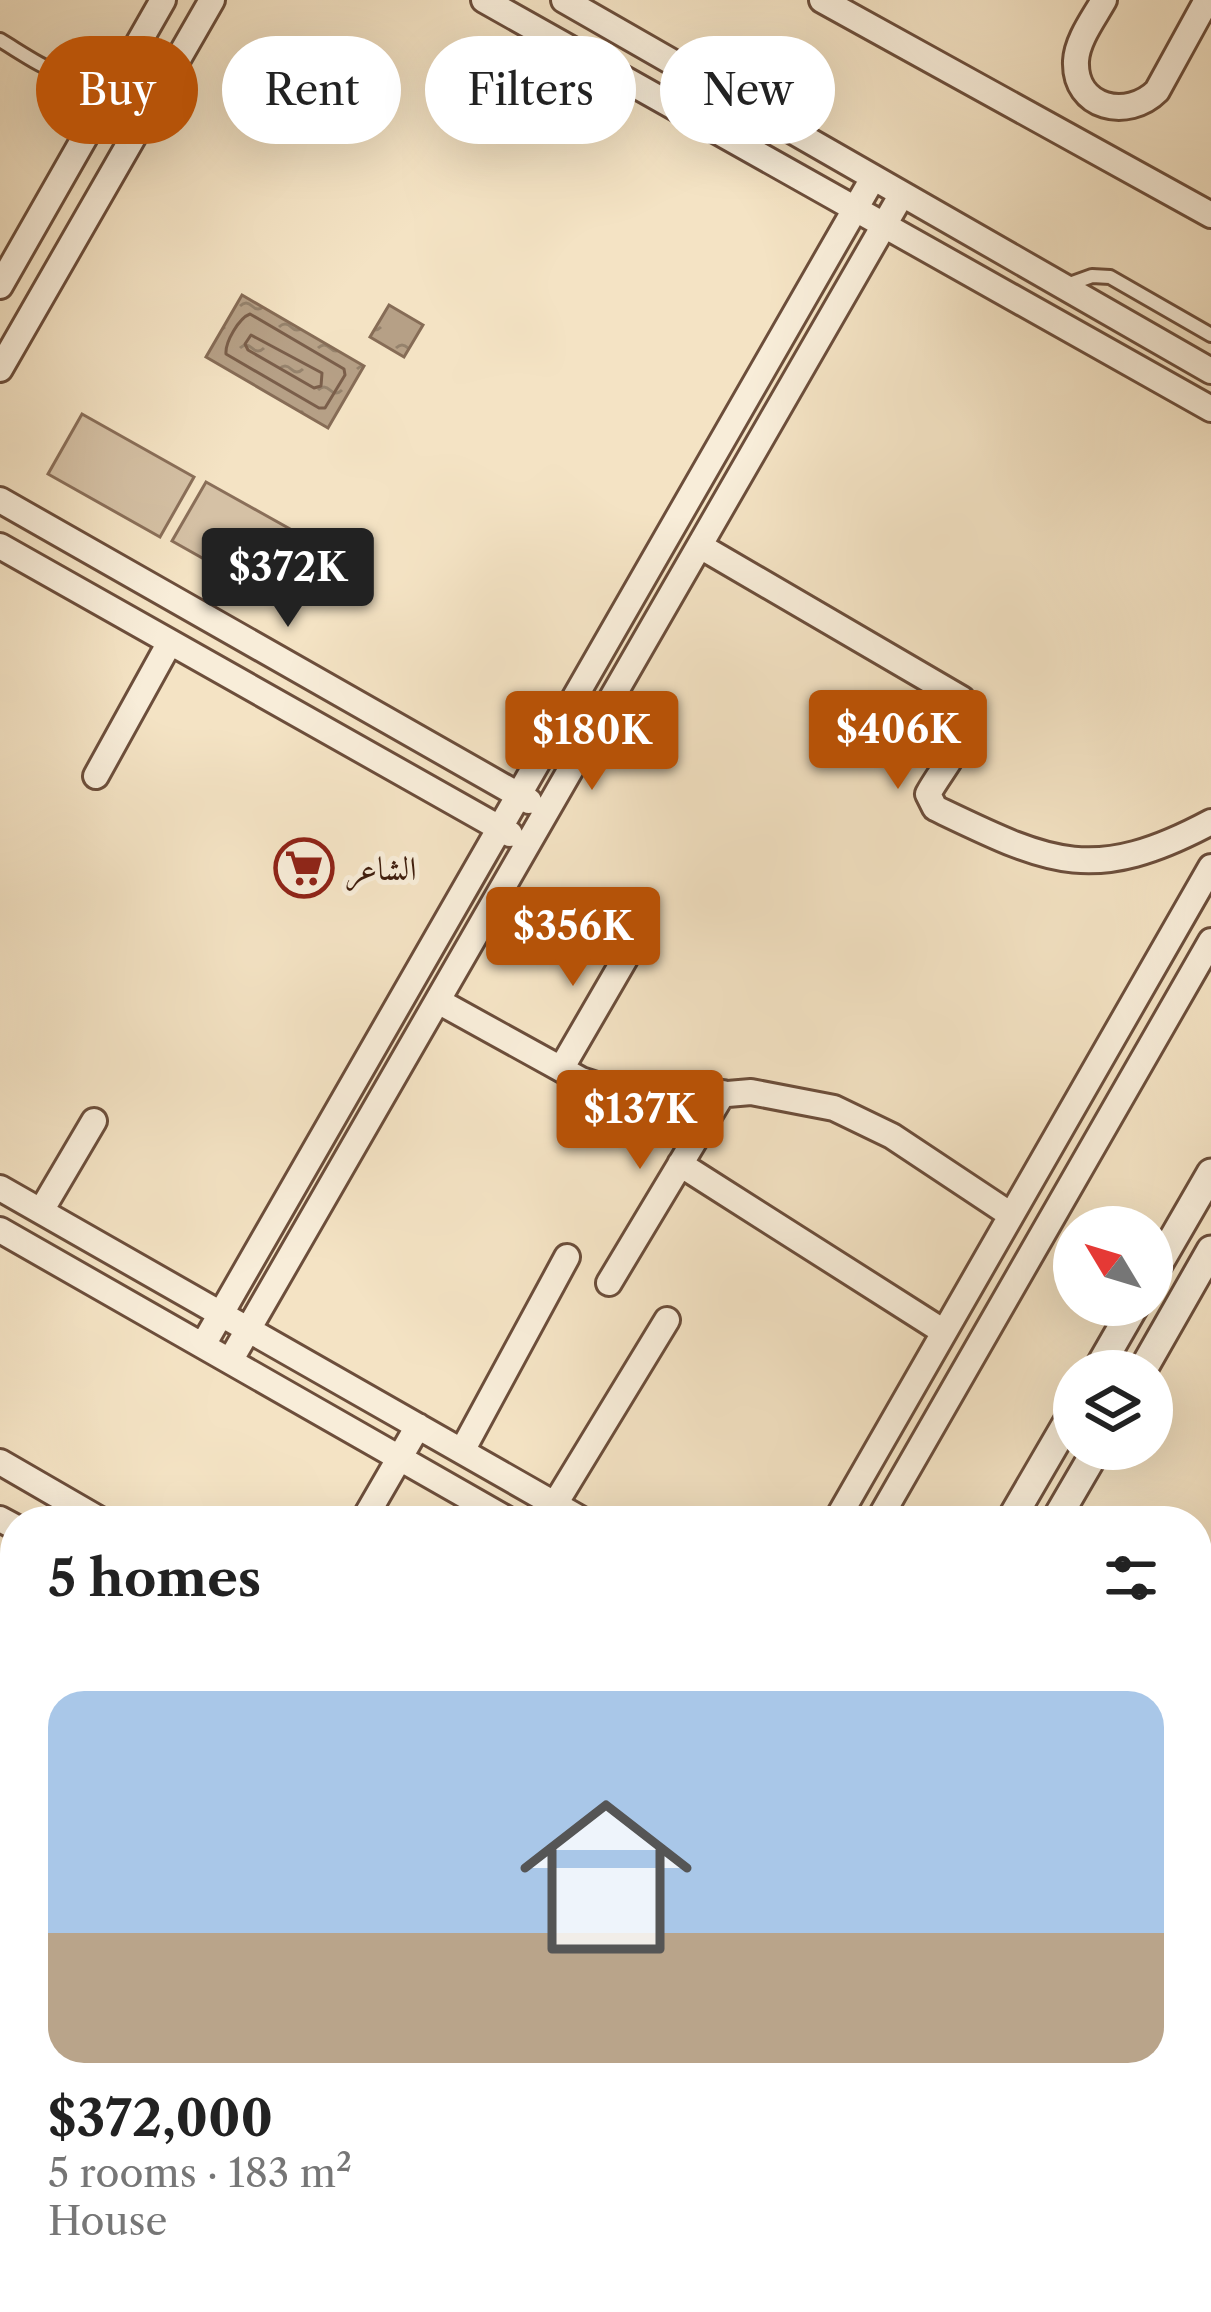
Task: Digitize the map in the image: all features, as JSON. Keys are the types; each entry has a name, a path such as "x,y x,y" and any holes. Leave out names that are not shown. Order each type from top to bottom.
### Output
{"street":[{"path":"142,36 163,0"},
{"path":"0,369 212,0"},
{"path":"484,0 1211,409"},
{"path":"822,0 1211,215"},
{"path":"1104,0 1077,51 1076,63 1082,87 1099,104 1124,109 1148,100 1164,80 1207,0"},
{"path":"580,4 1211,371"},
{"path":"1078,142 1099,104"},
{"path":"37,304 0,285 80,144"},
{"path":"202,1346 874,178"},
{"path":"230,1361 902,194"},
{"path":"0,500 547,812"},
{"path":"0,546 528,844"},
{"path":"700,546 962,699 969,711 968,725 928,794 934,808 1029,852 1079,862 1157,846 1211,822"},
{"path":"96,776 170,642"},
{"path":"845,1506 1211,867"},
{"path":"561,1069 637,938"},
{"path":"887,1506 1211,941"},
{"path":"438,1001 602,1088 646,1098 779,1095 854,1116 1011,1215"},
{"path":"609,1283 723,1093"},
{"path":"41,1211 94,1121"},
{"path":"680,1164 944,1332"},
{"path":"1173,1239 1211,1173"},
{"path":"0,1188 558,1506"},
{"path":"0,1230 484,1506"},
{"path":"1154,1350 1211,1250"},
{"path":"462,1451 568,1257"},
{"path":"555,1504 667,1320"},
{"path":"372,1506 418,1426"},
{"path":"1019,1506 1053,1447"},
{"path":"0,1462 76,1506"},
{"path":"1064,1506 1085,1470"}],"lane":[{"path":"0,40 36,61"},
{"path":"1060,285 1092,276 1111,278 1211,335"}],"shaded area":[{"path":"82,414 194,477 160,537 48,474"},
{"path":"206,482 317,544 284,604 172,541"}],"water":[{"path":"242,295 364,366 328,428 206,357"},
{"path":"389,305 423,325 404,357 370,337"}],"place":[{"name":"الشاعر","path":"304,868"}]}
